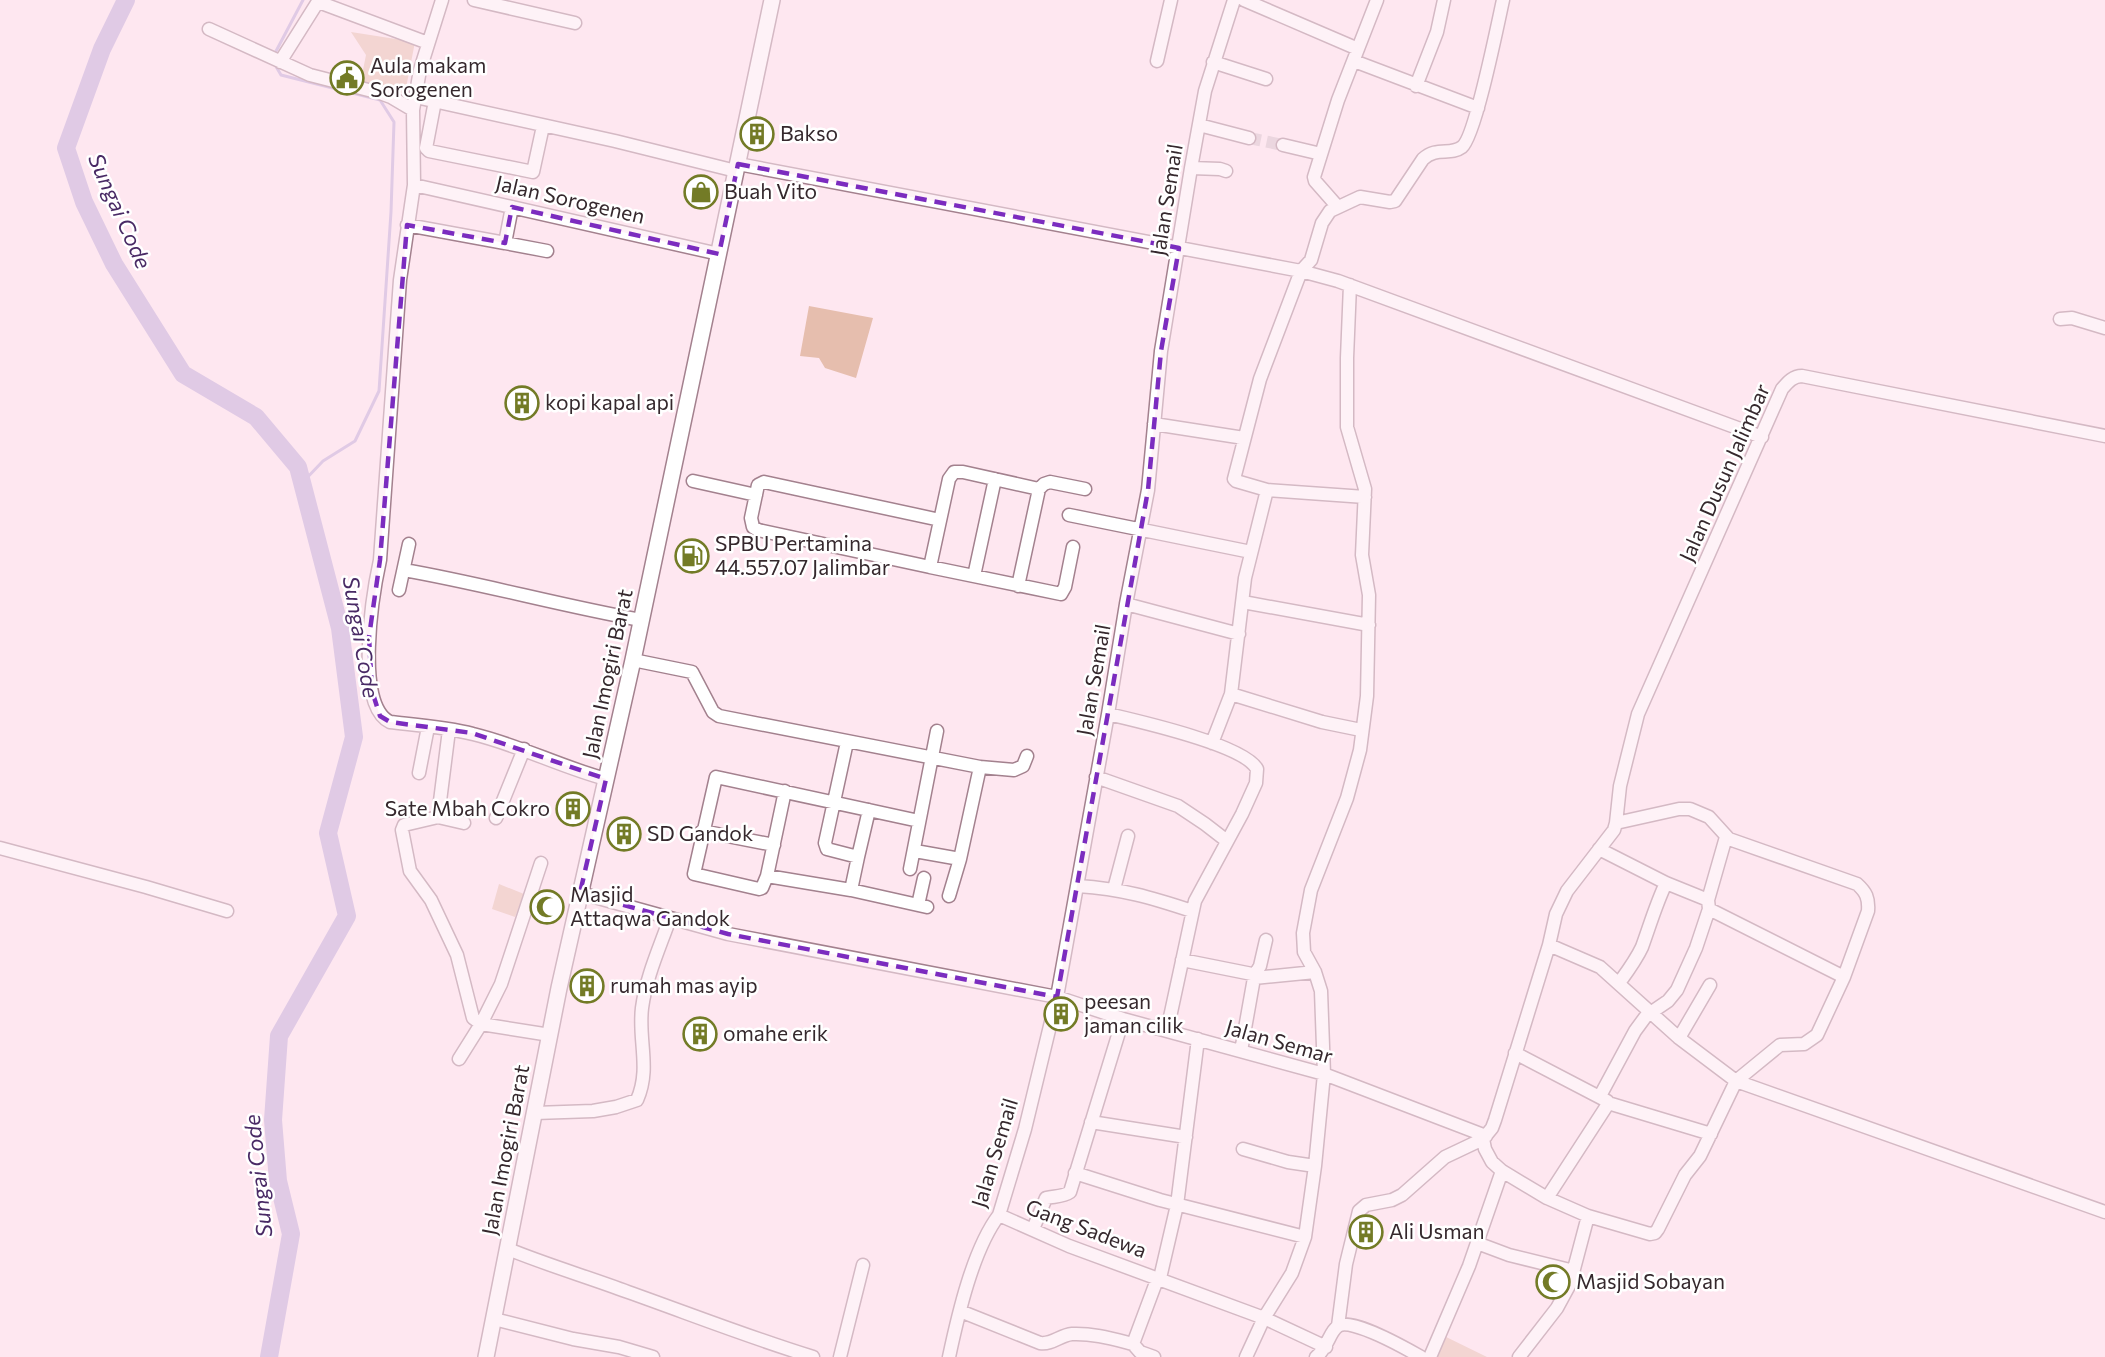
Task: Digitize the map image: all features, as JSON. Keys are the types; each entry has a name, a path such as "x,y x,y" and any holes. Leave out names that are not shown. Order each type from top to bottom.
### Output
{"main road":[{"name":"Jalan Imogiri Barat","path":"486,1357 550,1035 642,620 772,0"}],"street":[{"path":"276,60 319,0 321,3 429,43"},
{"path":"442,0 420,70 413,110 414,185 400,280 380,560 370,618 369,664 372,691 380,716 390,722 472,733 606,779"},
{"path":"474,0 575,23"},
{"path":"1157,61 1171,0"},
{"name":"Jalan Semail","path":"949,1357 969,1280 991,1226 999,1215 1025,1129 1057,997 1126,604 1149,490 1161,351 1191,168 1213,62 1234,0"},
{"path":"1244,0 1358,49"},
{"path":"1337,206 1314,177 1338,100 1377,0"},
{"path":"1416,86 1437,32 1444,0"},
{"path":"1365,497 1268,490 1234,480 1260,379 1301,271 1311,260 1326,215 1337,206 1360,197 1395,201 1429,153 1439,150 1452,151 1462,147 1466,142 1478,108 1503,0"},
{"path":"209,29 310,75 380,93 413,110"},
{"path":"1354,61 1478,108"},
{"path":"1213,62 1266,79"},
{"path":"420,98 737,167 1301,271 1350,285 1762,437"},
{"path":"435,101 426,148 429,151 533,172 543,126"},
{"path":"1199,125 1249,138"},
{"path":"1283,145 1322,154"},
{"path":"1191,168 1226,171"},
{"name":"Jalan Sorogenen","path":"414,185 718,254"},
{"path":"505,243 512,207"},
{"path":"407,225 547,251"},
{"path":"1246,1357 1264,1318 1292,1273 1305,1237 1324,1074 1321,991 1315,972 1304,952 1303,933 1311,890 1347,798 1360,750 1367,696 1368,595 1362,555 1365,483 1347,427 1350,285"},
{"path":"2060,319 2072,318 2105,328"},
{"name":"Jalan Dusun Jalimbar","path":"1485,1137 1495,1120 1550,945 1559,906 1567,891 1614,830 1620,786 1638,714 1782,389 1790,380 1802,376 2105,436"},
{"path":"1155,424 1245,438"},
{"path":"930,567 950,479 954,472 1039,489"},
{"path":"672,477 756,495"},
{"path":"974,576 995,479"},
{"path":"940,520 764,482 758,485 751,521 753,527 758,530 1060,594 1065,587 1073,547"},
{"path":"1018,586 1039,489 1050,482 1085,489"},
{"path":"1212,743 1231,694 1245,578 1268,490"},
{"path":"1069,515 1251,552"},
{"path":"399,590 409,544"},
{"path":"404,570 465,580 592,611 642,620"},
{"path":"1243,602 1369,625"},
{"path":"1126,604 1239,634"},
{"path":"633,660 692,672 713,711 719,716 980,767 1014,770 1023,766 1027,756"},
{"path":"1231,694 1322,722 1361,730"},
{"path":"1108,714 1156,725 1212,743 1249,759 1257,769 1256,783 1192,911 1167,1031"},
{"path":"419,773 428,727"},
{"path":"438,818 449,730"},
{"path":"910,869 937,731"},
{"path":"847,742 825,848 858,857"},
{"path":"496,818 524,749"},
{"path":"948,896 960,859 980,767"},
{"path":"785,791 767,876 762,888 695,875 702,831 716,777 785,791 919,821"},
{"path":"1096,777 1178,806 1227,841"},
{"path":"1316,1357 1326,1347 1338,1326 1346,1264 1359,1212 1366,1205 1392,1200 1402,1195 1445,1157 1485,1137 1492,1162 1502,1171 1547,1198 1588,1215 1650,1234 1655,1233 1685,1175 1700,1156 1736,1082 1780,1045 1804,1044 1817,1035 1844,977 1868,911 1869,901 1865,892 1857,884 1726,837 1709,817 1690,809 1679,809 1616,823"},
{"path":"851,890 868,810"},
{"path":"464,823 438,818 404,825 411,871 431,900 448,936 460,966 472,1018 481,1024 550,1035"},
{"path":"702,831 774,845"},
{"path":"1114,889 1128,836"},
{"path":"1547,1198 1604,1099 1635,1031 1646,1016 1668,1001 1677,990 1696,948 1726,837"},
{"path":"0,848 226,911"},
{"path":"1599,849 1844,977"},
{"path":"915,850 960,859"},
{"path":"459,1059 481,1024 501,984 541,863"},
{"path":"767,876 851,890 922,906 924,878"},
{"path":"1619,983 1642,947 1652,914 1666,883"},
{"path":"1078,886 1139,894 1192,911"},
{"name":"Jalan Semar","path":"580,893 728,934 1057,997 1123,1019 1324,1074 1485,1137"},
{"path":"535,1113 593,1111 637,1100 644,1082 642,1008 645,991 670,918"},
{"path":"1240,1051 1254,977 1260,966 1266,940"},
{"path":"1550,945 1600,967 1679,1038 1736,1082 2105,1212"},
{"path":"1182,960 1251,973 1254,977"},
{"path":"1254,977 1315,972"},
{"path":"1679,1038 1710,985"},
{"path":"1033,1229 1046,1198 1064,1196 1070,1192 1123,1019"},
{"path":"1133,1344 1159,1278 1177,1205 1198,1039"},
{"path":"1515,1053 1604,1099 1711,1134"},
{"path":"1091,1122 1186,1137"},
{"path":"1243,1149 1288,1162 1315,1166"},
{"path":"1430,1357 1460,1289 1502,1171"},
{"path":"1075,1173 1177,1205 1305,1237"},
{"name":"Gang Sadewa","path":"999,1215 1069,1246 1264,1318 1326,1347"},
{"path":"1519,1357 1557,1308 1570,1284 1588,1215"},
{"path":"1477,1243 1509,1255 1574,1271"},
{"path":"508,1249 559,1269 813,1357"},
{"path":"840,1357 863,1265"},
{"path":"960,1311 1041,1343 1050,1343 1070,1334 1105,1337 1133,1344 1136,1349 1154,1357"},
{"path":"494,1319 573,1339 612,1352 653,1357"},
{"path":"1338,1326 1347,1324 1357,1326 1414,1355"}],"highlighted area":[{"path":"738,164 1179,248 1161,351 1148,490 1057,997 728,934 580,893 606,779 472,733 390,722 380,716 372,691 369,637 380,560 407,225 505,243 512,207 719,254"}],"shaded area":[{"path":"351,32 415,42 405,93 382,91 360,85 366,55"},
{"path":"809,306 873,318 856,378 825,368 819,358 800,356"},
{"path":"499,884 524,894 515,917 492,909"},
{"path":"1440,1334 1487,1357 1432,1357"}],"waterway":[{"name":"Sungai Code","path":"126,0 102,49 66,148 84,202 114,264 183,374 256,417 298,467 340,628 354,737 328,833 347,916 279,1036 273,1120 278,1181 291,1234 269,1357"},
{"path":"274,55 303,0"},
{"path":"274,63 281,75 380,100 394,122 391,212 379,391 355,441 323,461 302,483"}],"tunnel":[{"path":"1249,138 1283,145"}],"place":[{"name":"Aula makam Sorogenen","path":"347,78"},
{"name":"Bakso","path":"757,134"},
{"name":"Buah Vito","path":"701,192"},
{"name":"kopi kapal api","path":"522,403"},
{"name":"SPBU Pertamina 44.557.07 Jalimbar","path":"692,556"},
{"name":"Sate Mbah Cokro","path":"573,809"},
{"name":"SD Gandok","path":"624,834"},
{"name":"Masjid Attaqwa Gandok","path":"547,907"},
{"name":"rumah mas ayip","path":"587,986"},
{"name":"peesan jaman cilik","path":"1061,1014"},
{"name":"omahe erik","path":"700,1034"},
{"name":"Ali Usman","path":"1366,1232"},
{"name":"Masjid Sobayan","path":"1553,1282"}]}
